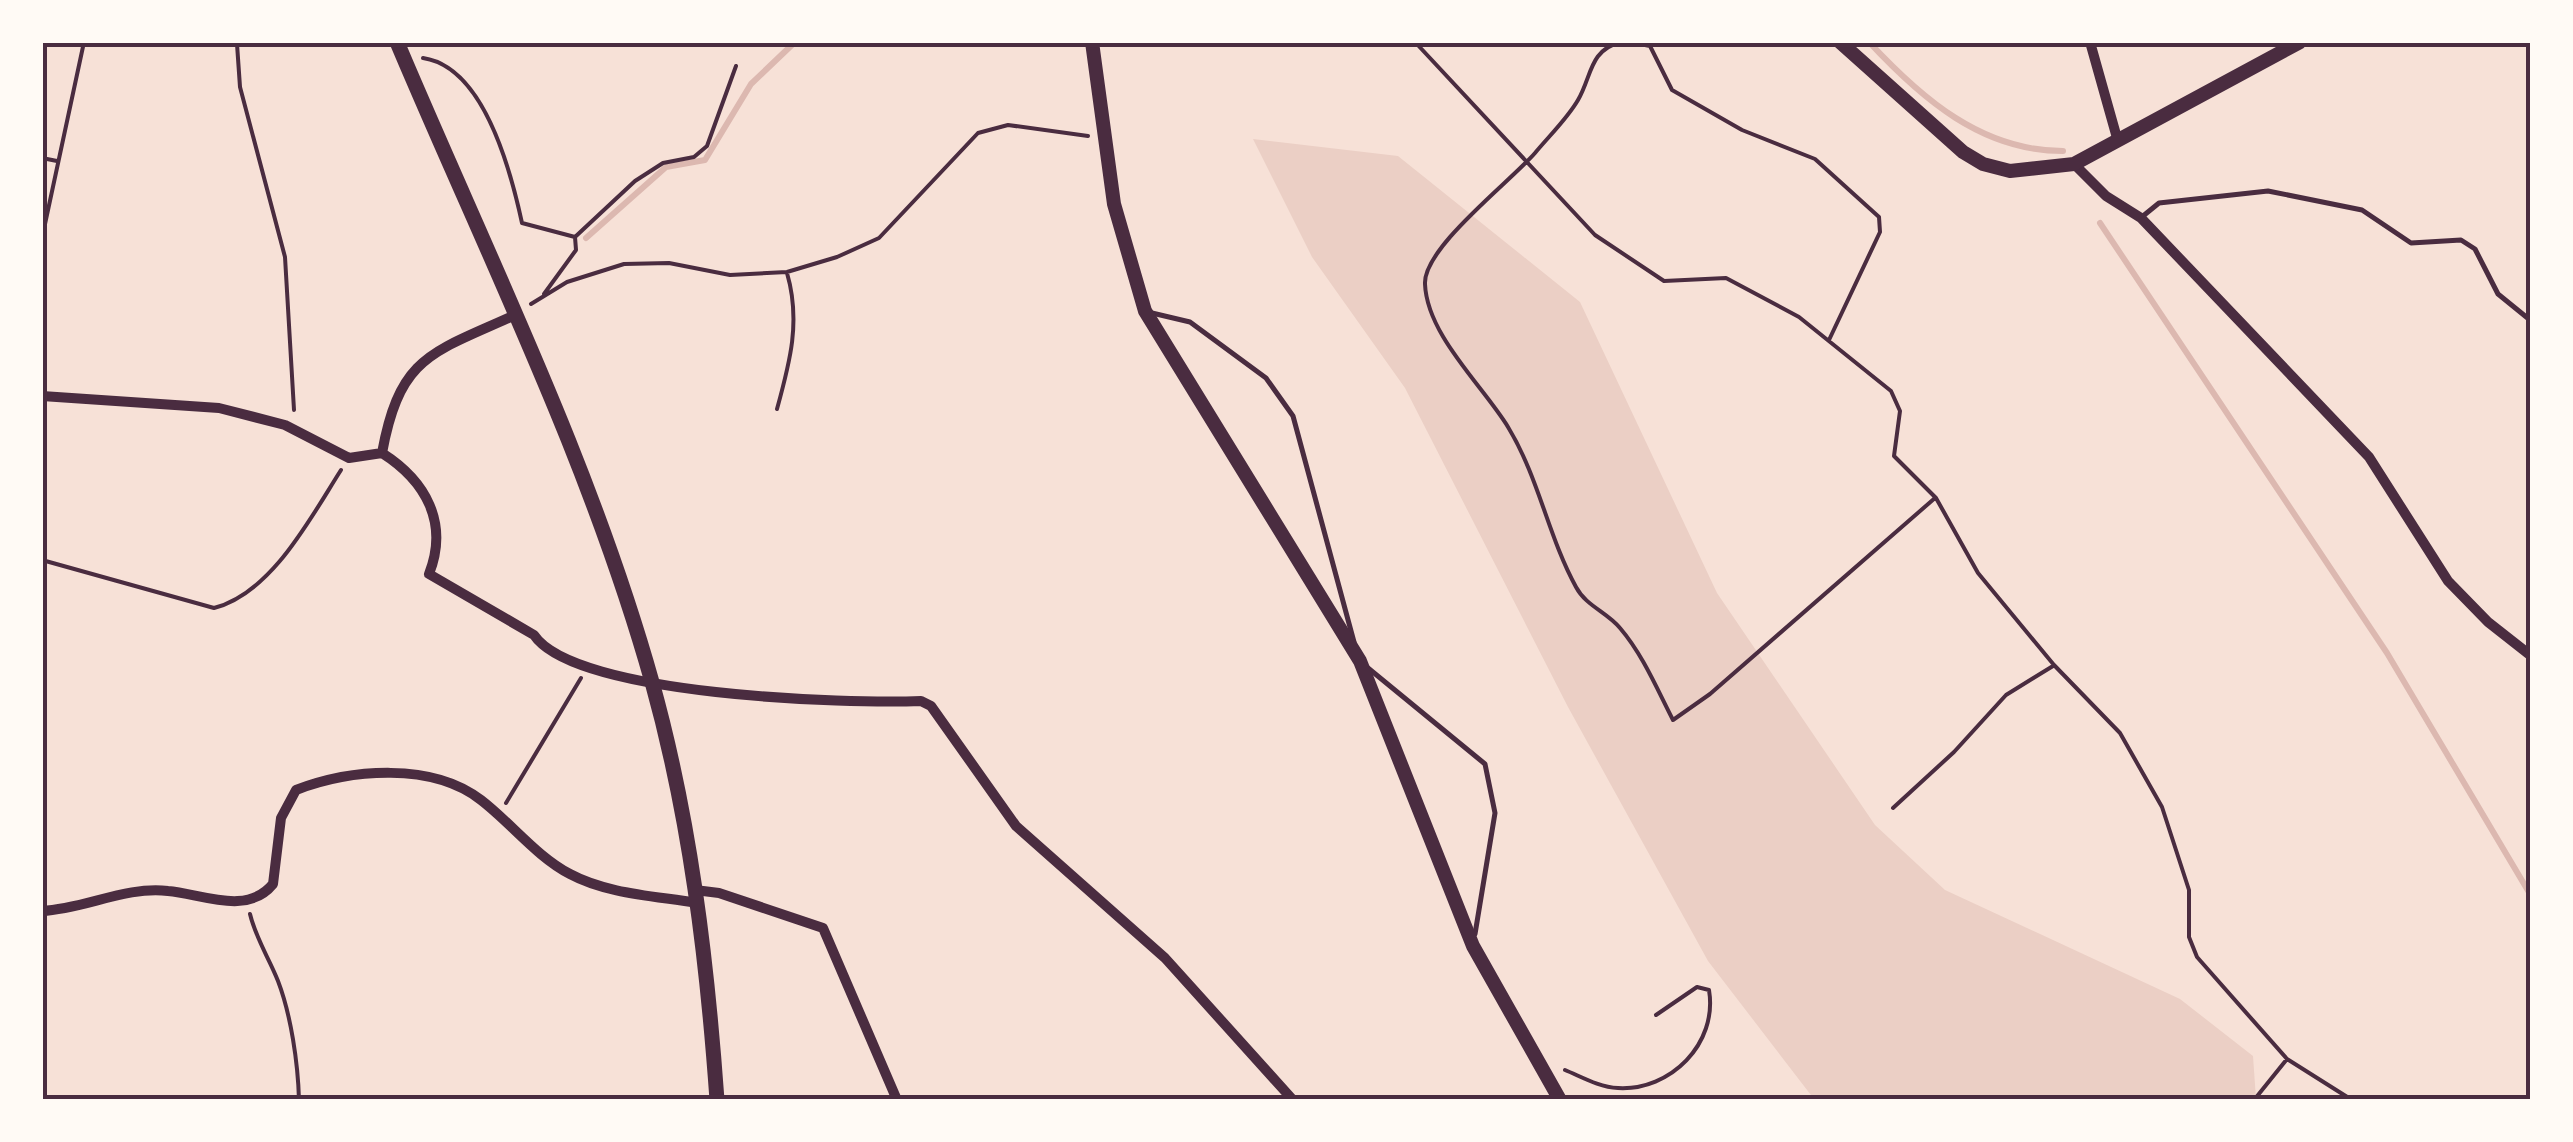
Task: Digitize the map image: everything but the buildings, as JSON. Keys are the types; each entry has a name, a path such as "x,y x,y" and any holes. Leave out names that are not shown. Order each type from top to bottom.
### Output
{"main road":[{"path":"1092,42 1114,204 1145,311 1360,662 1473,946 1560,1100"},
{"path":"1840,42 1983,164 2010,171 2074,164 2300,42"},
{"path":"400,49 514,314 622,587 652,684 696,896 717,1100"}],"street":[{"path":"2090,42 2116,138"},
{"path":"2074,164 2106,196 2141,218 2368,457 2448,581 2488,622 2530,654"},
{"path":"382,453 394,404 414,367 430,354 514,314"},
{"path":"42,396 219,408 260,416 349,458 382,453 408,469 424,489 438,538 429,574 534,635 540,644 588,666 652,684 850,704 922,701 931,706 1016,826 1165,958 1293,1100"},
{"path":"42,911 128,893 164,890 246,900 273,884 286,802 296,790 375,773 429,777 456,785 499,815 567,873 625,891 696,896 719,892 823,928 897,1100"}],"lane":[{"path":"2141,218 2158,203 2268,191 2362,210 2411,243 2460,240 2475,249 2498,294 2530,320"},
{"path":"1145,311 1190,322 1266,378 1294,416 1360,662 1485,764 1495,812 1473,946"}],"path":[{"path":"42,238 84,42"},
{"path":"229,42 237,44 244,105 286,257 296,431"},
{"path":"1415,42 1595,235 1664,281 1726,278 1799,317 1892,391 1900,411 1894,456 1936,498 1978,573 2054,665 2120,733 2162,807 2189,890 2189,937 2197,957 2287,1059 2352,1100"},
{"path":"1620,42 1605,46 1592,62 1579,99 1528,160 1454,233 1430,264 1424,284 1435,318 1462,367 1506,423 1529,463 1584,599 1618,625 1639,652 1673,720 1710,694 1936,498"},
{"path":"1630,42 1649,44 1672,90 1742,130 1815,159 1879,217 1880,232 1829,340"},
{"path":"400,49 441,61 466,85 507,155 522,223 575,237"},
{"path":"575,237 635,181 664,164 694,157 706,146 736,66"},
{"path":"514,314 567,282 624,264 669,263 730,274 787,272 837,257 878,238 978,133 1008,125 1106,139"},
{"path":"42,158 58,162"},
{"path":"541,298 576,250 575,237"},
{"path":"777,410 796,318 787,272"},
{"path":"42,560 214,608 230,604 288,549 349,458"},
{"path":"1893,808 1954,752 2006,694 2054,665"},
{"path":"499,815 588,666"},
{"path":"246,900 256,940 278,982 298,1072 299,1100"},
{"path":"1537,1060 1618,1088 1666,1080 1701,1038 1710,1009 1708,990 1697,987 1656,1014"},
{"path":"2254,1100 2287,1059"}],"shaded area":[{"path":"1253,139 1398,156 1580,302 1717,593 1875,825 1945,890 2180,999 2253,1056 2256,1099 1814,1099 1708,961 1568,707 1405,388 1312,257"}],"waterway":[{"path":"586,238 666,167 705,160 751,84 795,42"},
{"path":"1869,42 1910,83 1955,118 2006,142 2063,151"},
{"path":"2100,223 2387,653 2530,894"}]}
